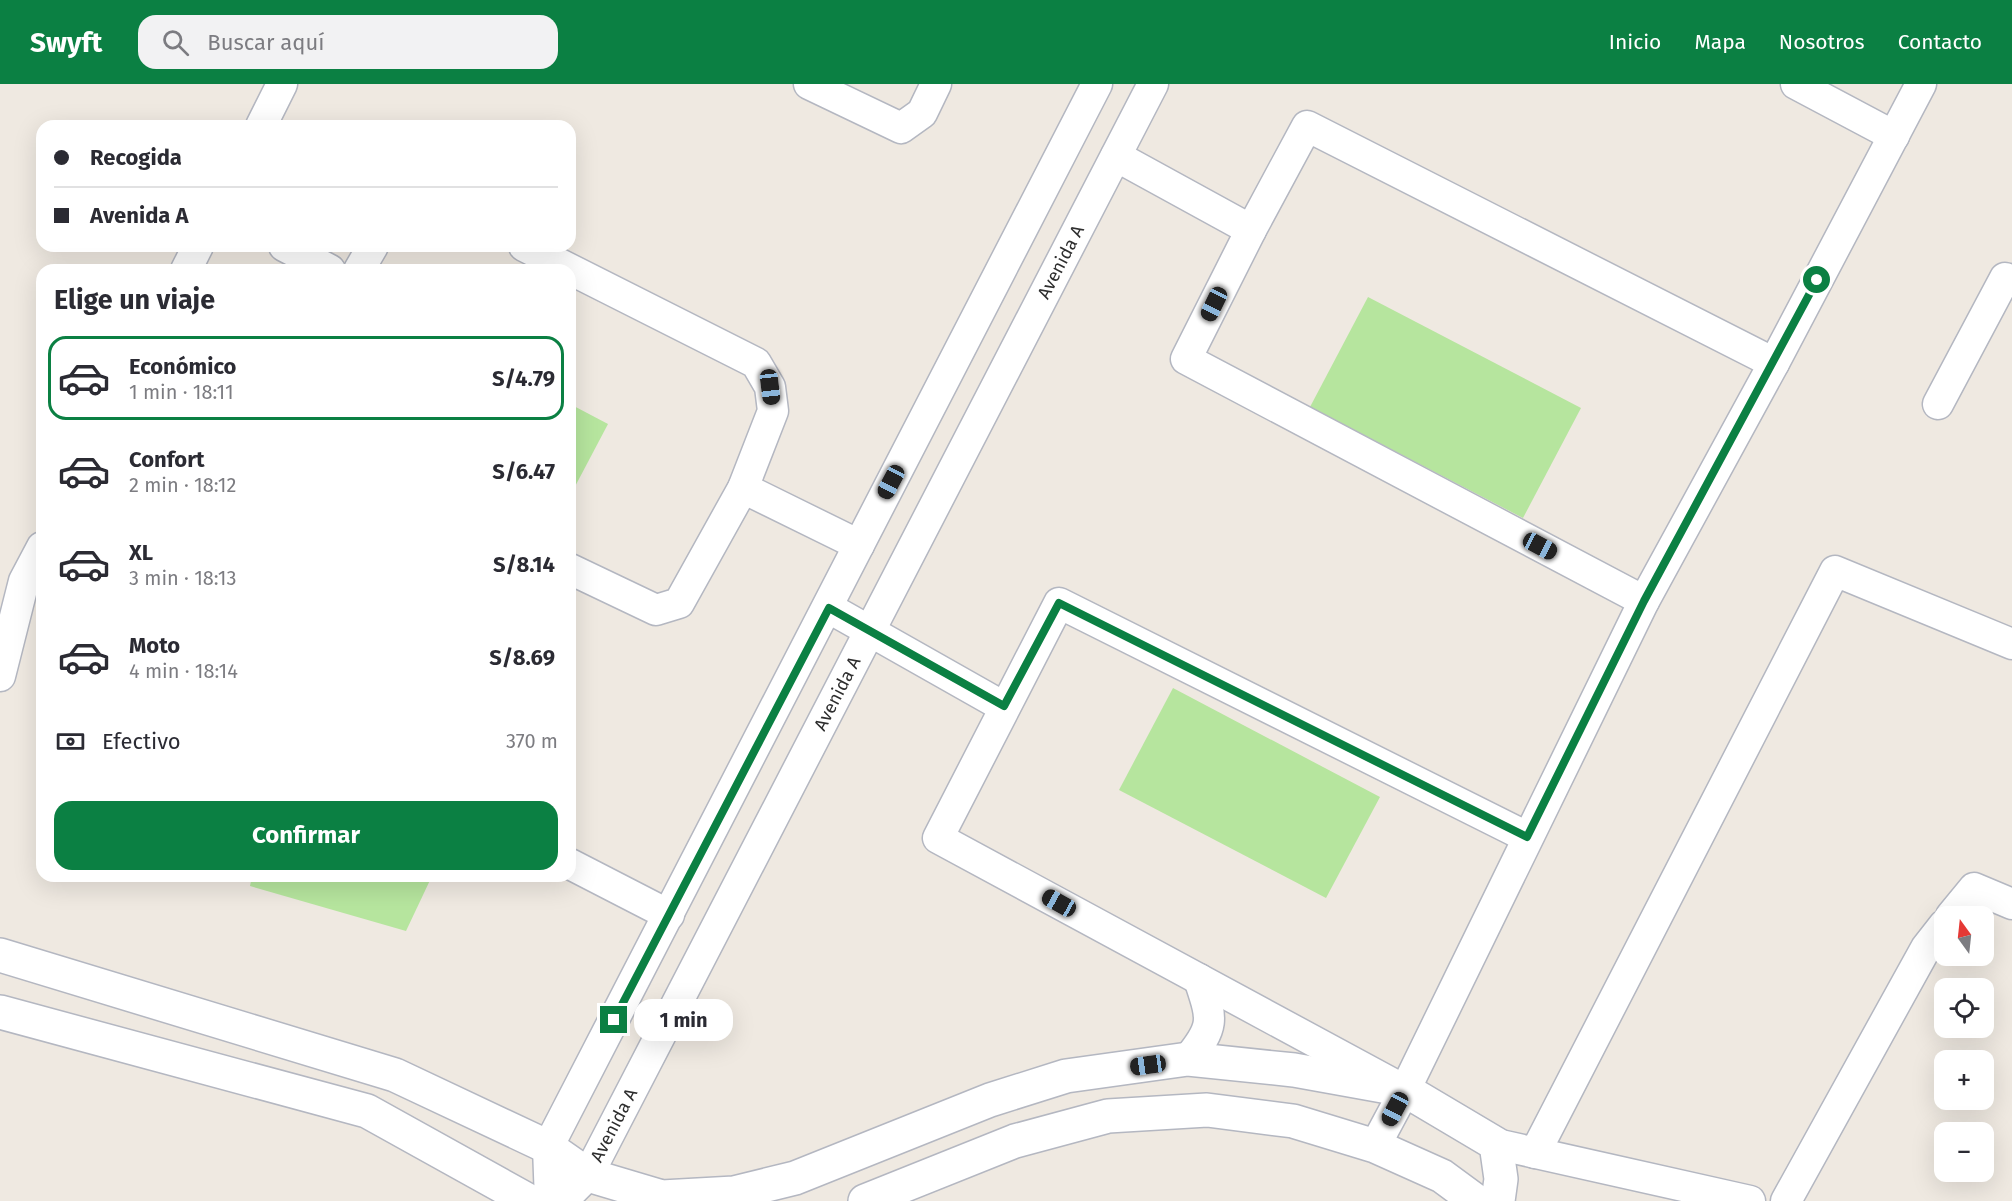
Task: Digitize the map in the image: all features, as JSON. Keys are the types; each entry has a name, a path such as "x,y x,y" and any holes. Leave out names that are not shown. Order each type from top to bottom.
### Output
{"street":[{"path":"264,120 282,84"},
{"path":"809,84 901,128 922,113 936,84"},
{"path":"550,1201 548,1147 829,608 859,545 1098,84"},
{"name":"Avenida A","path":"562,1201 588,1175 1153,84"},
{"path":"1796,84 1894,136"},
{"path":"1375,1146 1405,1090 1644,601 1774,363 1921,84"},
{"path":"1644,601 1186,359 1307,126 1774,363"},
{"path":"1116,156 1251,230"},
{"path":"296,252 318,264"},
{"path":"536,252 560,264"},
{"path":"576,272 756,363 770,387 773,411 743,488 680,603 656,610 576,572"},
{"path":"1938,404 2005,278 2012,280"},
{"path":"743,488 859,545"},
{"path":"0,676 22,580 36,557"},
{"path":"1535,1153 1835,571 2012,644"},
{"path":"1527,837 1059,603 938,838 1405,1090 1496,1144 1686,1195 1750,1201"},
{"path":"829,608 1004,706"},
{"path":"576,867 669,915"},
{"path":"1959,906 1974,888 2012,904"},
{"path":"1786,1201 1926,948 1934,938"},
{"path":"0,956 395,1075 548,1147 588,1175 662,1197 734,1193 795,1179 990,1100 1066,1076 1188,1059 1294,1070 1405,1090"},
{"path":"1188,1059 1207,1037 1210,1011 1199,979"},
{"path":"0,1012 367,1111 529,1201"},
{"path":"865,1201 1015,1141 1107,1116 1206,1110 1293,1121 1375,1146 1442,1176 1476,1201"},
{"path":"1496,1144 1501,1179 1498,1201"}],"green space":[{"path":"1368,297 1581,408 1523,518 1310,407"},
{"path":"576,407 608,424 576,485"},
{"path":"1173,688 1380,797 1326,898 1119,790"},
{"path":"251,882 429,882 406,931 250,886"}],"route":[{"path":"614,1020 829,608 1004,706 1059,603 1527,837 1644,601 1817,280"}]}
